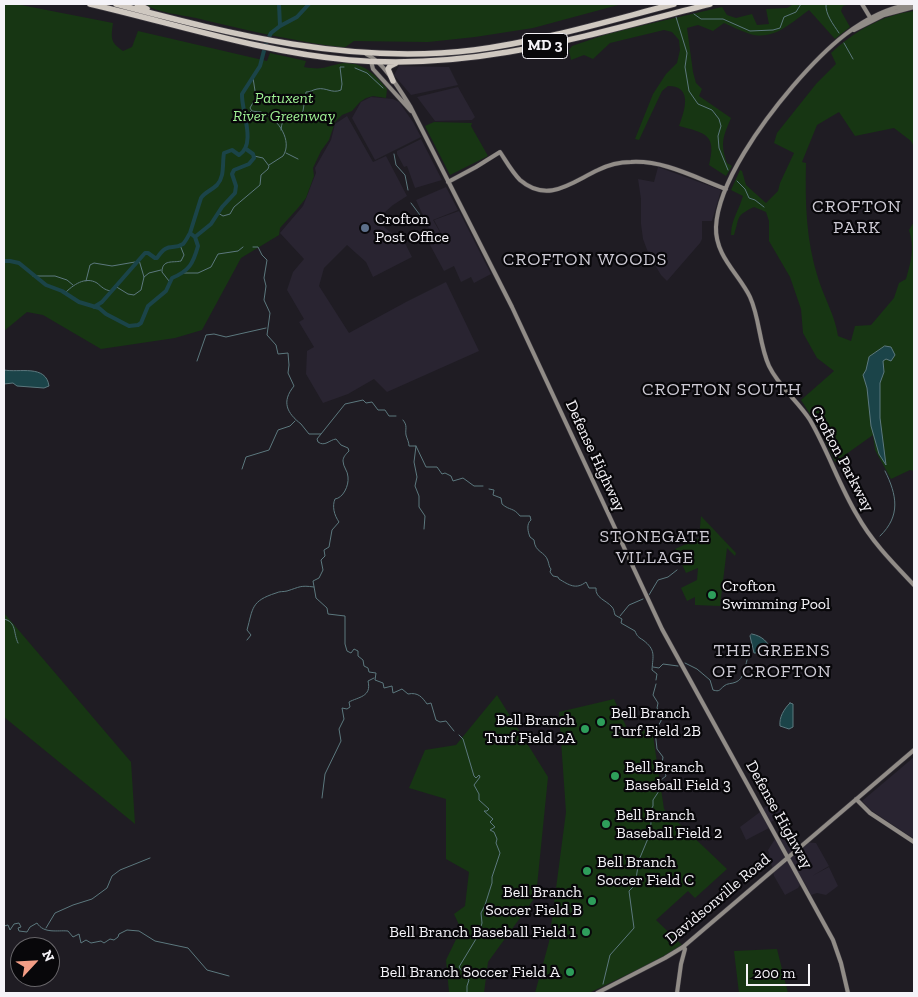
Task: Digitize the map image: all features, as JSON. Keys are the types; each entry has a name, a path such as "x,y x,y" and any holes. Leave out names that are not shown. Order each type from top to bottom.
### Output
{"highway":[{"name":"MD 3","path":"90,4 278,50 325,57 374,58 439,53 536,39 674,4"},
{"name":"MD 3","path":"116,4 255,38 326,50 364,53 374,58 400,62 447,60 524,50 707,4"},
{"path":"137,4 177,19"},
{"path":"393,81 388,69 391,65 400,62"}],"main road":[{"path":"862,4 871,18"},
{"name":"Crofton Parkway","path":"911,4 888,9 856,26 816,62 786,94 744,154 726,189 716,222 718,242 724,258 743,284 754,306 764,352 770,368 811,422 846,496 866,529 884,554 914,585"},
{"name":"Crofton Parkway","path":"871,18 914,7"},
{"name":"Defense Highway","path":"374,58 393,81 414,114 512,307 660,625 835,945 848,993"},
{"name":"Defense Highway","path":"374,58 373,69 414,114"},
{"path":"448,182 500,152 521,180 529,186 541,190 552,191 563,188 603,168 621,163 639,162 661,165 726,189"},
{"name":"Davidsonville Road","path":"597,993 684,947 914,750"},
{"path":"856,799 870,813 914,842"},
{"path":"677,993 684,947"}],"shaded area":[{"path":"399,66 449,67 458,85 411,95 394,75"},
{"path":"458,87 475,117 472,120 435,121 417,97"},
{"path":"371,97 393,99 399,102 421,137 375,160 352,118 361,102"},
{"path":"347,116 373,162 386,156 407,196 376,220 391,233 398,235 412,257 373,277 366,262 347,245 324,268 319,286 349,333 446,282 479,351 387,392 374,379 348,394 323,403 306,374 307,351 314,347 299,322 304,319 287,290 293,272 304,259 280,233 303,206 316,173 315,168 331,140 335,124"},
{"path":"421,139 442,180 415,188 407,166 404,167 397,151"},
{"path":"658,167 721,190 712,221 702,221 702,239 700,243 667,281 661,275 649,255 643,239 641,224 641,199 638,179 654,182"},
{"path":"446,187 458,210 433,220 449,248 434,220 459,211 491,274 474,283 471,277 461,282 454,266 444,271 429,243 434,240 416,200"},
{"path":"914,757 914,839 872,811 862,801"},
{"path":"775,802 785,814 771,822 769,828 746,840 740,827 763,808"},
{"path":"785,834 795,847 803,842 816,843 829,866 812,876 829,867 838,886 826,895 817,893 811,895 803,880 798,888 785,895 774,876 768,850 775,839"}],"green space":[{"path":"144,4 622,4 533,28 428,42 354,41 344,48 288,39 169,13"},
{"path":"794,4 851,4 843,6 841,11 850,27 835,39 809,10 789,25 767,35 750,34 724,23 713,31 698,25 687,28 693,72 696,83 702,89 699,96 731,118 723,140 727,163 732,166 726,176 709,165 711,147 707,136 679,126 685,100 684,94 676,87 668,86 662,91 639,140 635,139 653,94 666,74 677,63 680,50 679,40 672,32 664,30 610,43 593,59 584,55 571,60 569,50 572,46 610,33 722,7 727,15 736,18 752,14 757,25 769,24 766,9 787,8"},
{"name":"Patuxent River Greenway","path":"4,5 21,5 113,23 112,39 123,51 132,47 138,31 267,61 270,53 306,61 304,67 318,68 346,63 353,64 366,69 377,78 387,89 386,98 373,96 366,98 352,111 342,115 335,122 329,140 313,168 314,176 306,198 280,228 279,235 241,258 202,330 175,338 101,349 43,315 27,312 4,331"},
{"path":"914,11 914,147 911,141 894,128 855,136 839,112 817,125 802,162 806,163 806,207 814,264 838,336 851,341 855,326 871,325 894,298 899,283 906,279 912,255 909,230 914,222 914,471 910,470 891,479 875,450 873,435 835,462 819,428 801,400 834,371 817,358 803,333 801,309 790,277 769,241 769,221 766,212 754,207 744,213 739,218 734,235 731,235 734,220 743,196 731,190 740,170 746,185 766,203 778,191 794,153 774,143 777,133 816,84 836,64 831,53 859,31 870,25 891,16"},
{"path":"434,122 472,123 471,126 488,156 450,175 425,126"},
{"path":"701,516 736,553 735,556 727,548 720,606 695,605 695,597 687,601 681,588 697,580 698,568 686,573 675,549 699,538"},
{"path":"4,613 131,762 135,824 4,717"},
{"path":"497,695 548,777 536,896 488,962 484,993 452,993 449,992 446,960 461,929 454,914 465,906 469,872 446,859 446,799 409,788 425,750 456,745"},
{"path":"614,699 629,733 652,729 664,809 727,869 695,898 688,891 656,920 682,945 658,960 589,993 535,993 549,942 566,812 559,712"},
{"path":"777,949 788,993 739,993 734,951"}],"water":[{"path":"885,346 891,347 895,355 891,361 886,359 883,361 884,372 880,383 880,418 886,465 879,454 871,426 867,388 863,375 869,357"},
{"path":"4,370 37,372 47,379 49,386 44,388 17,386 13,383 4,384"},
{"path":"752,634 764,640 769,645 771,652 754,653 750,636"},
{"path":"790,703 793,704 793,727 789,729 780,726 780,719"}],"waterway":[{"path":"279,4 280,26"},
{"path":"4,261 19,263 46,285 62,291 79,302 99,308 106,314 129,326 141,323 148,306 166,291 172,278 183,273 190,266 194,258 198,246 195,237 190,233 201,198 220,181 224,153 232,150 239,155 244,150 248,135 242,94 260,66 266,43 271,33 297,17 309,4"},
{"path":"694,14 701,19 723,19 750,31 773,30 780,28 784,17 796,12 801,4"},
{"path":"826,4 828,15 839,33"},
{"path":"676,17 687,53 685,67 689,91 698,104 712,110 719,119 721,126 718,136 719,148 728,170"},
{"path":"844,43 853,59"},
{"path":"281,130 286,116 300,114 303,111 306,92 315,89 341,90 340,67 344,67"},
{"path":"355,68 367,73 383,88"},
{"path":"253,78 256,97 250,108 252,111 264,113 274,120 283,131 285,137 286,150 283,156 269,165"},
{"path":"245,117 251,111"},
{"path":"195,237 211,224 222,207 235,193 236,186 232,174 234,170 249,164 254,158 253,154 246,149"},
{"path":"286,153 298,159"},
{"path":"394,154 396,165 405,175 408,190"},
{"path":"218,213 223,216 230,214 234,207 260,185 261,175 269,166 263,158 254,156"},
{"path":"737,181 745,189 749,198 764,207"},
{"path":"411,203 423,219"},
{"path":"94,307 102,302 145,253 157,258 167,248 183,244 190,233"},
{"path":"169,281 162,272 162,268 168,262 181,261 184,255 180,245"},
{"path":"183,273 198,273 211,267 218,254 238,251 243,247"},
{"path":"253,247 258,247 267,260 264,278 266,286 264,300 270,313 267,335 276,345 278,354 288,353 288,373 294,386 288,397 287,407 292,416 309,434 321,434 345,404 363,400 366,403 372,402 378,410 385,410 389,416 396,416"},
{"path":"115,286 128,294 134,295 141,290 144,277 139,260"},
{"path":"86,281 90,265 94,263 112,266 135,262"},
{"path":"144,277 149,273 161,270"},
{"path":"33,276 55,276 67,280 73,285"},
{"path":"65,293 75,284 88,280 111,291"},
{"path":"197,361 206,335 214,334 226,337 266,328"},
{"path":"403,420 406,426 409,446 416,446 426,467 437,467 442,474 445,473 451,476 453,481 463,478 474,486 483,486"},
{"path":"242,469 246,457 269,450 278,430 290,426 295,421"},
{"path":"321,434 317,439 318,442 325,444 336,439 341,445 348,448 349,451 343,461 348,475 348,484 343,494 335,499 334,508 339,522 332,530 329,547 324,550 325,556 321,560 323,570 319,578 313,581 316,598 327,608 328,614 345,616 345,644 347,651 351,653 354,649 358,651 358,656 363,660 364,666 368,668 369,672 376,673 375,680 383,683 384,688 392,686 393,693 402,689 408,694 419,696 427,704 431,703 436,720 440,722 446,721 454,731"},
{"path":"416,446 414,462 417,477 415,486 419,496 419,507 425,516 424,529"},
{"path":"880,536 891,521 895,505 892,488 885,471"},
{"path":"489,489 494,490 493,495 501,498 502,504 520,516 530,516 531,520 528,524 530,537 534,540 538,550 547,558 551,569 550,572 553,576 572,586 579,586 586,582 589,588 596,588 599,597 612,607 615,615 622,619 621,623 635,631 650,647 653,653 652,670 657,674 656,680"},
{"path":"649,595 658,580 668,577 677,570"},
{"path":"247,640 251,635 247,630 252,611 257,602 279,592 303,586 314,587"},
{"path":"620,616 629,605 643,599"},
{"path":"4,619 13,625 18,643"},
{"path":"685,663 697,669 710,680 713,690 717,691 741,678 747,660"},
{"path":"653,667 659,668 663,664 678,666"},
{"path":"322,798 325,774 341,741 339,729 344,719 342,708 347,709 350,707 349,702 363,696 368,690 368,681 374,678"},
{"path":"603,984 610,955 634,928 629,891 635,885 639,860 649,836 651,823 649,813 653,806 653,800 661,788 661,780 666,776 662,764 663,757 657,749 655,731 661,721 661,714 657,708 658,703 653,695 656,684"},
{"path":"459,735 463,739 474,776 476,778 479,775 480,777 474,785 479,794 479,800 489,809 484,811 493,819 490,822 495,827 490,830 494,832 500,853 481,913 482,923 479,934 459,967 469,980 467,993"},
{"path":"46,928 55,913 92,899 107,888 112,876 120,870 150,858"},
{"path":"4,926 8,925 10,930 14,924 19,923 21,927 18,928 19,931 27,932 30,927 37,923 43,929 68,931 73,937 79,934 81,943 86,940 91,943 101,941 104,943 110,939 114,940 119,934 127,930 139,931 155,941 188,948 207,970 229,976"}],"place":[{"name":"Crofton Post Office","path":"365,228"},
{"name":"Crofton Swimming Pool","path":"712,595"},
{"name":"Bell Branch Turf Field 2B","path":"601,722"},
{"name":"Bell Branch Turf Field 2A","path":"585,729"},
{"name":"Bell Branch Baseball Field 3","path":"615,776"},
{"name":"Bell Branch Baseball Field 2","path":"606,824"},
{"name":"Bell Branch Soccer Field C","path":"587,871"},
{"name":"Bell Branch Soccer Field B","path":"592,901"},
{"name":"Bell Branch Baseball Field 1","path":"586,932"},
{"name":"Bell Branch Soccer Field A","path":"570,972"}],"district":[{"name":"CROFTON PARK","path":"857,217"},
{"name":"CROFTON WOODS","path":"585,260"},
{"name":"CROFTON SOUTH","path":"722,390"},
{"name":"STONEGATE VILLAGE","path":"655,547"},
{"name":"THE GREENS OF CROFTON","path":"772,661"}]}
